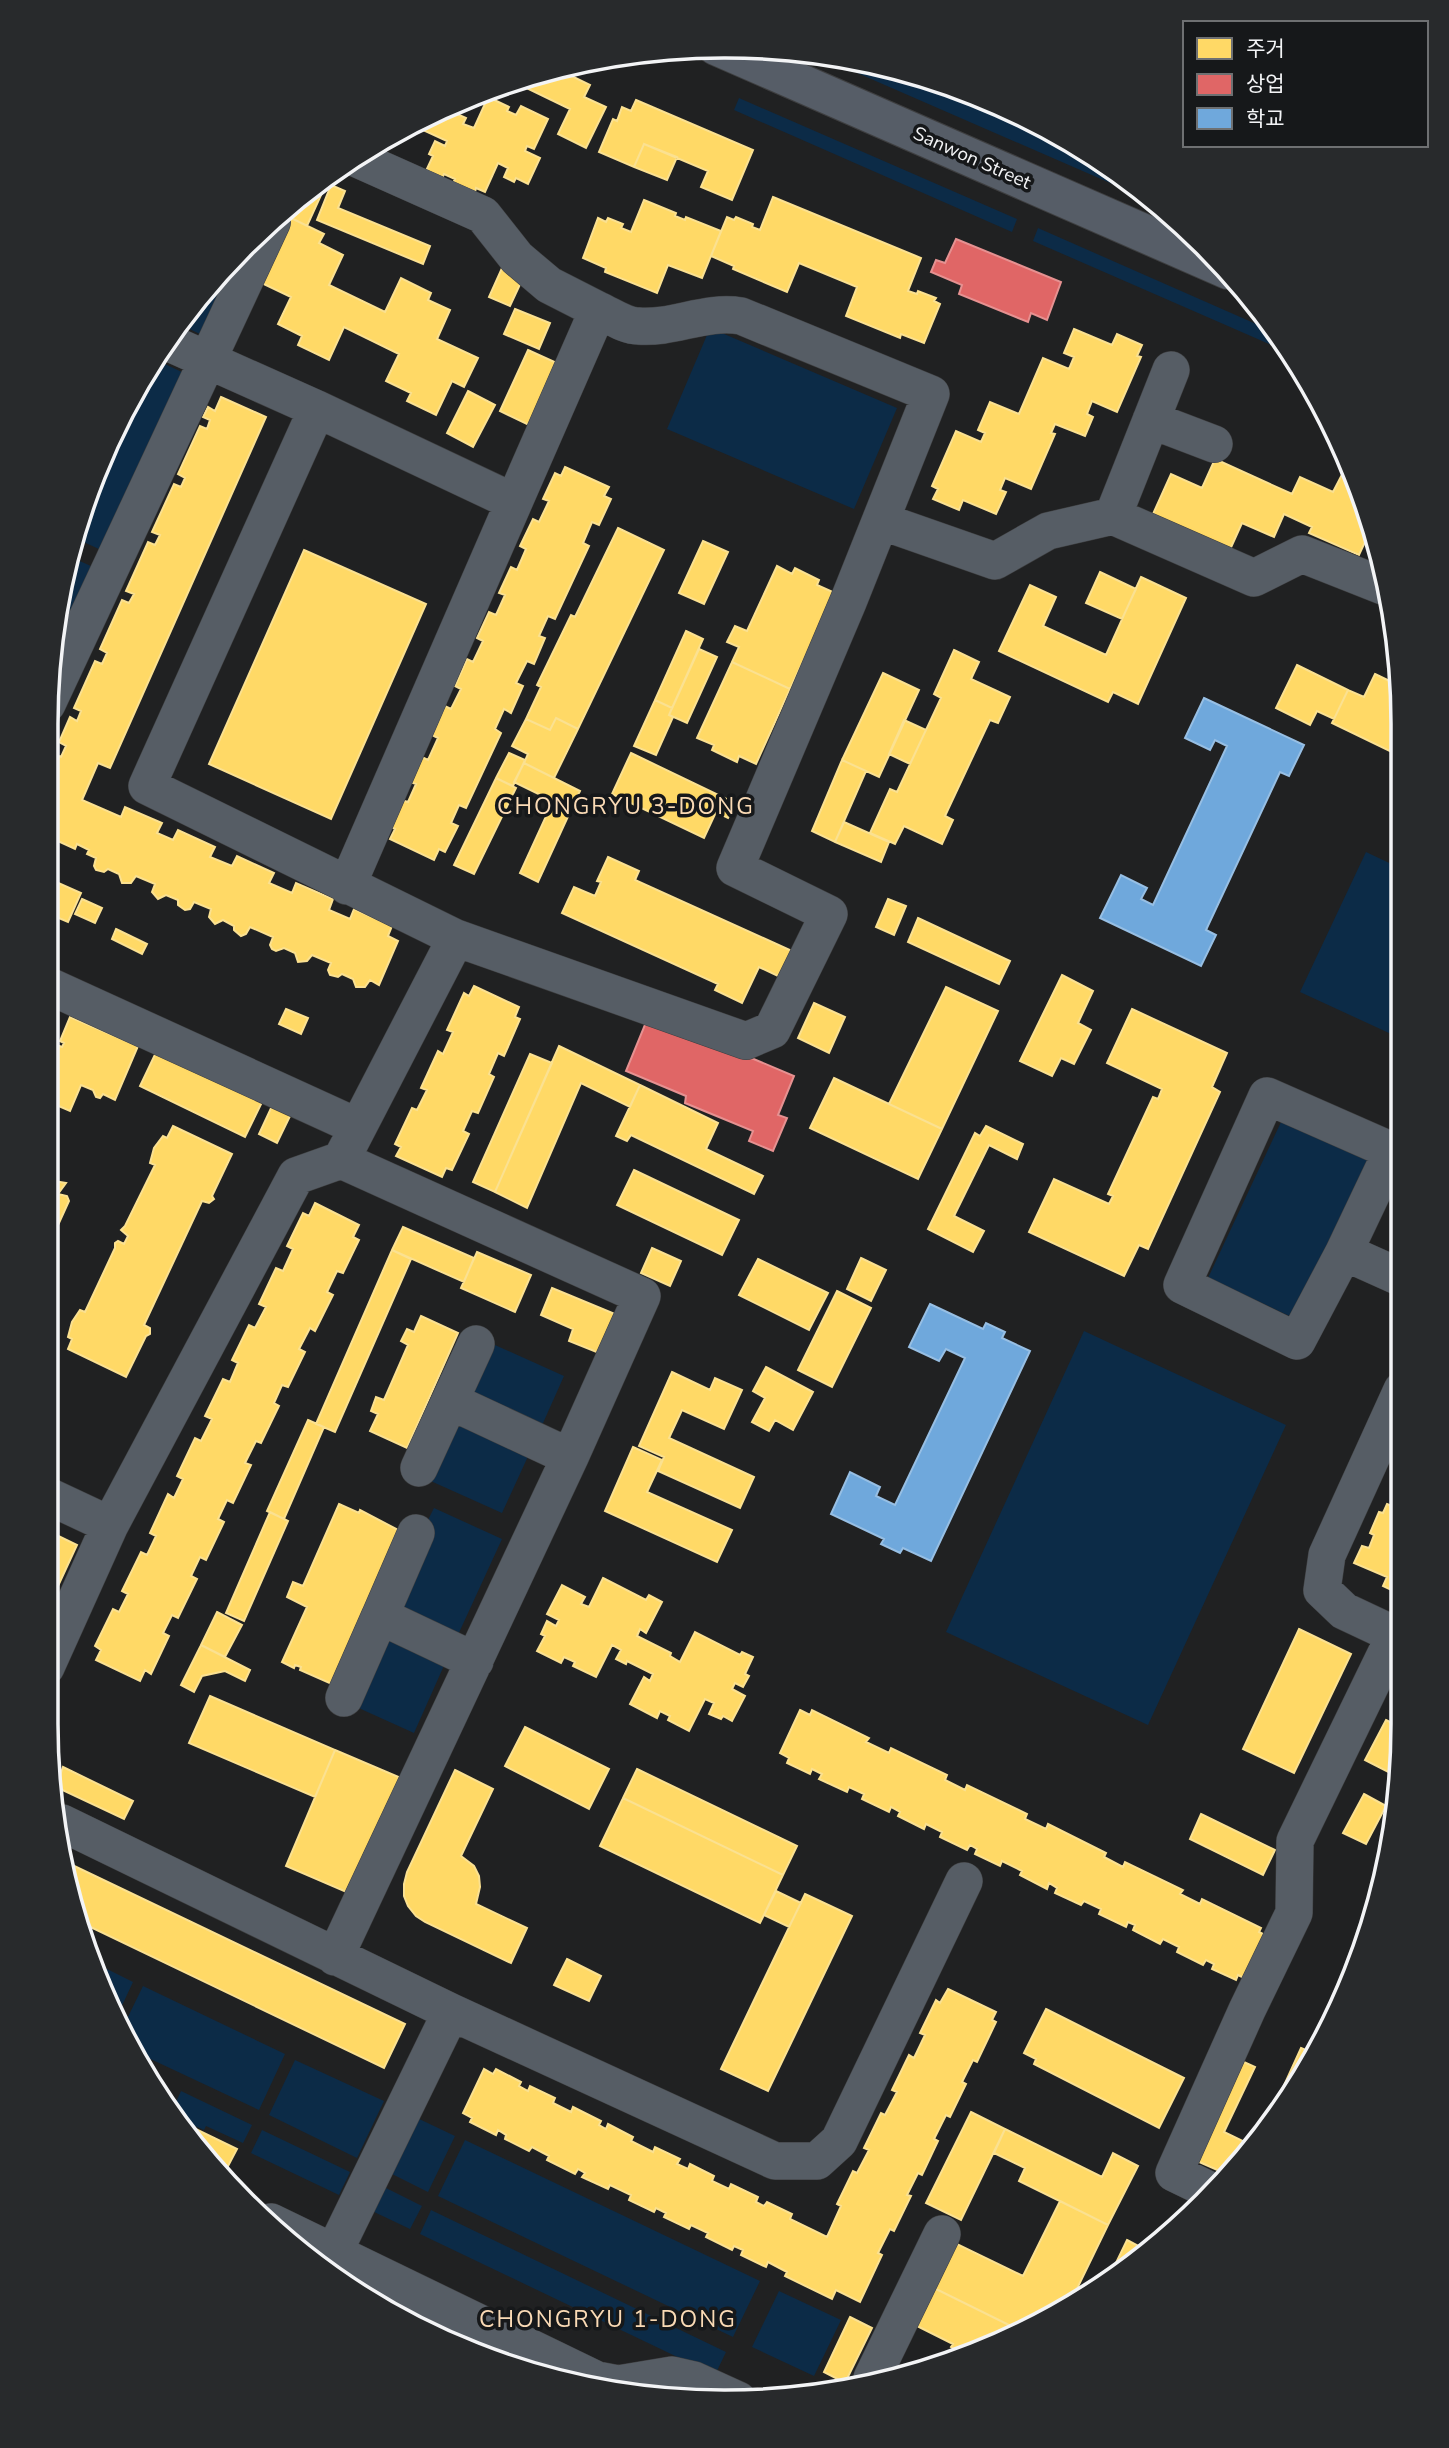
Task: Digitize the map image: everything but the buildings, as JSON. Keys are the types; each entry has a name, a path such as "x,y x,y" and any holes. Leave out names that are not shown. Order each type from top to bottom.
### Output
{"main road":[{"name":"Sanwon Street","path":"744,58 1201,258"}],"street":[{"path":"317,409 147,786 456,938 746,1041 772,1030 829,914 735,868 881,521 931,394 741,316 714,314 659,326 635,327 549,285 517,258 483,215 366,163"},
{"path":"59,678 261,246"},
{"path":"347,886 598,310"},
{"path":"176,346 514,502"},
{"path":"1113,516 1171,370"},
{"path":"1151,420 1214,444"},
{"path":"881,521 995,561 1048,531 1113,516 1254,578 1302,554 1376,583"},
{"path":"58,1640 110,1525 296,1176 341,1160 456,938"},
{"path":"58,990 358,1128"},
{"path":"1391,1151 1267,1096 1181,1285 1297,1341 1344,1252 1391,1153"},
{"path":"335,1957 570,1457 642,1296 341,1160"},
{"path":"1344,1252 1391,1273"},
{"path":"419,1468 476,1344"},
{"path":"450,1401 570,1457"},
{"path":"1391,1414 1327,1555 1322,1590 1344,1611 1391,1634"},
{"path":"58,1501 110,1525"},
{"path":"344,1698 416,1533"},
{"path":"380,1616 475,1661"},
{"path":"1203,2187 1174,2173 1241,2022 1294,1913 1295,1841 1391,1651"},
{"path":"66,1826 451,2012 775,2161 817,2161 839,2141 964,1881"},
{"path":"334,2252 451,2012"},
{"path":"297,2234 588,2376"},
{"path":"875,2373 942,2234"},
{"path":"625,2383 672,2375 694,2380 716,2390"}],"shaded area":[{"path":"851,70 897,80 953,98 1058,147 1116,185"},
{"path":"739,98 1017,219 1012,232 734,110"},
{"path":"1038,228 1257,325 1273,345 1033,241"},
{"path":"227,281 202,335 189,329"},
{"path":"710,328 897,408 854,509 667,429"},
{"path":"164,364 184,373 101,550 83,542 93,510 127,430"},
{"path":"78,560 93,567 65,625"},
{"path":"1366,852 1391,864 1391,1034 1300,992"},
{"path":"1282,1120 1370,1161 1296,1319 1208,1278"},
{"path":"1084,1331 1286,1425 1148,1725 946,1632"},
{"path":"486,1341 564,1376 539,1432 469,1400"},
{"path":"453,1421 530,1452 502,1513 424,1478"},
{"path":"434,1508 502,1539 457,1637 401,1612 423,1530"},
{"path":"385,1635 446,1661 414,1733 352,1705"},
{"path":"105,1968 133,1982 122,2006"},
{"path":"143,1986 285,2054 259,2110 147,2057 127,2018"},
{"path":"295,2060 384,2101 357,2158 269,2115"},
{"path":"181,2091 252,2125 243,2143 206,2126 204,2130 193,2125 176,2102"},
{"path":"415,2117 455,2136 428,2192 388,2172"},
{"path":"262,2130 350,2172 339,2195 251,2153"},
{"path":"465,2140 760,2281 733,2337 438,2196"},
{"path":"382,2186 422,2206 410,2229 370,2210"},
{"path":"431,2210 726,2352 715,2375 420,2234"},
{"path":"779,2291 841,2320 814,2376 752,2347"}],"district":[{"name":"CHONGRYU 3-DONG","path":"626,806"},
{"name":"CHONGRYU 1-DONG","path":"608,2319"}]}
